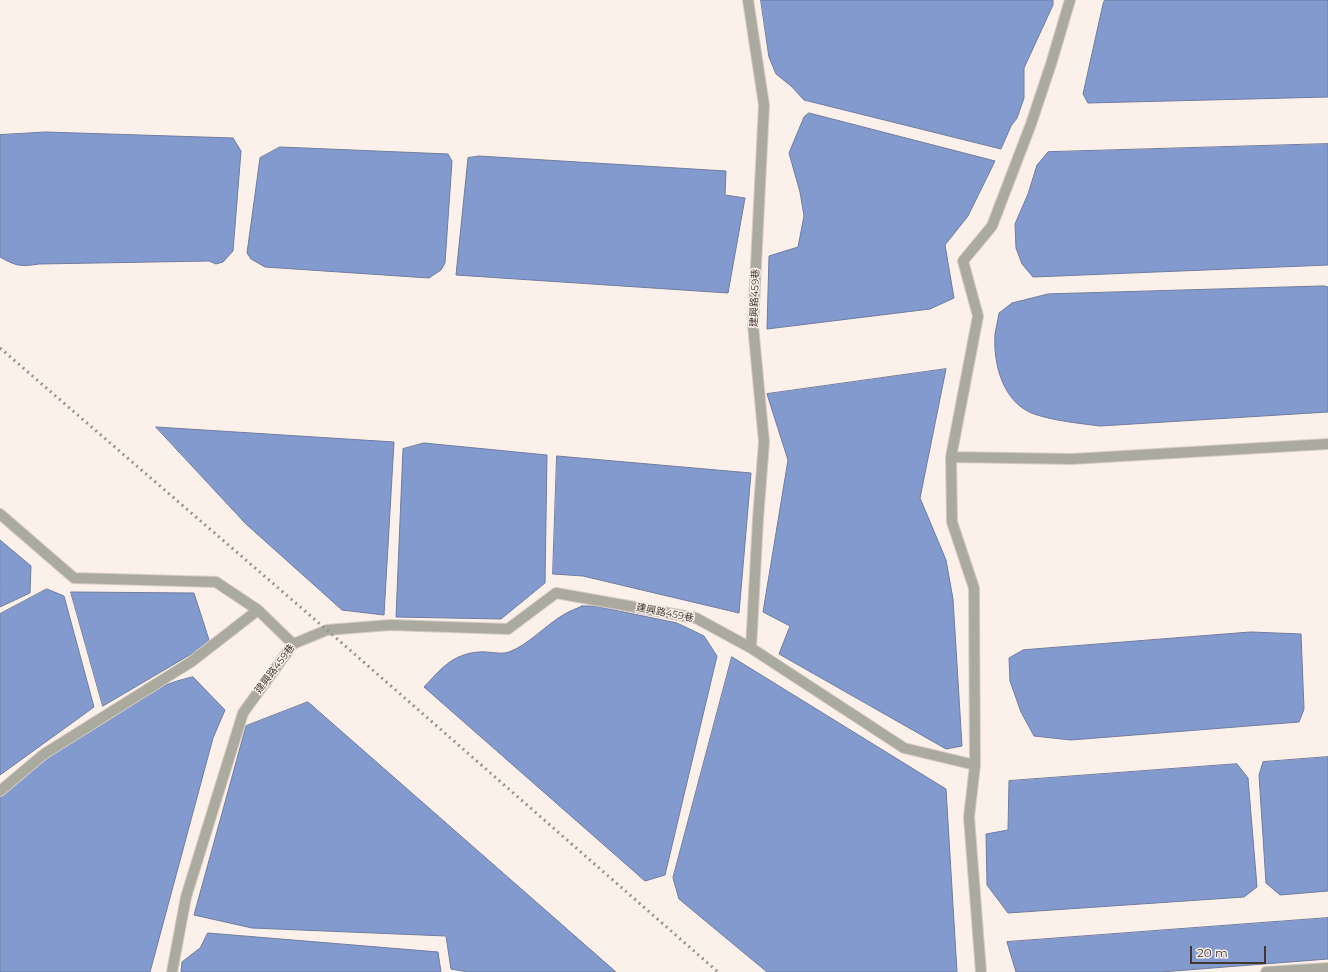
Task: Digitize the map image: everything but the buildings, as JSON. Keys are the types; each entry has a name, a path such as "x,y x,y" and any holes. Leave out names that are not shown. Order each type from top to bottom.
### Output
{"lane":[{"name":"建興路459巷","path":"172,972 186,897 243,712 293,644 327,630 390,625 508,629 556,593 696,618 751,648 764,442 753,325 764,105 748,0"},
{"path":"981,972 969,817 974,765 974,588 952,522 951,456 978,316 963,261 992,226 1031,124 1070,0"},
{"path":"951,456 1072,459 1328,444"},
{"path":"0,514 74,578 216,582 258,610 293,644"},
{"path":"0,791 44,754 191,662 258,610"},
{"path":"751,648 904,748 974,765"},
{"path":"1266,972 1328,968"}],"water":[{"path":"761,0 1053,0 1053,5 1024,68 1024,98 1017,118 1011,126 1001,149 804,100 791,86 776,74 769,57"},
{"path":"1105,0 1328,0 1328,97 1088,103 1083,94"},
{"path":"809,113 995,161 968,216 945,245 954,298 930,309 767,329 769,256 798,247 804,216 800,192 789,153 804,117"},
{"path":"46,132 233,138 241,151 233,251 223,262 216,264 209,261 23,265 14,264 0,257 0,135"},
{"path":"1328,144 1328,265 1033,277 1022,264 1016,248 1015,224 1028,194 1037,165 1048,152"},
{"path":"280,147 448,154 452,161 445,263 441,270 429,278 265,267 251,259 247,253 260,158"},
{"path":"479,156 726,171 725,195 745,198 728,293 456,275 468,158"},
{"path":"1328,287 1328,412 1100,426 1083,424 1034,414 1023,409 1008,392 998,370 995,334 999,313 1012,303 1048,294"},
{"path":"946,369 920,498 946,560 953,599 962,746 946,749 779,654 790,626 763,612 788,460 767,394"},
{"path":"156,427 394,442 384,615 342,610 246,524"},
{"path":"424,443 547,455 545,583 501,619 396,617 403,449"},
{"path":"557,456 751,473 739,613 583,576 553,574"},
{"path":"0,540 31,566 30,593 0,607"},
{"path":"47,589 64,596 94,707 0,775 0,614"},
{"path":"71,592 194,593 210,643 103,706"},
{"path":"582,606 595,606 677,623 704,636 717,656 665,875 645,881 424,687 454,659 470,653 509,652 523,645 563,615"},
{"path":"1251,632 1301,634 1304,709 1299,722 1071,740 1034,736 1021,712 1010,681 1009,658 1023,650"},
{"path":"732,657 946,789 957,972 767,972 679,899 673,878"},
{"path":"193,677 225,710 213,738 150,972 0,972 0,796 73,737 155,689"},
{"path":"308,702 616,972 468,972 451,969 446,936 252,928 194,915 246,726"},
{"path":"1328,757 1328,891 1280,895 1266,883 1259,775 1263,762"},
{"path":"1237,764 1248,778 1257,887 1244,897 1008,913 987,885 986,834 1008,830 1009,781"},
{"path":"1328,918 1328,959 1161,972 1016,972 1007,942"},
{"path":"208,933 438,952 441,972 181,972 182,962 200,948"}],"railway":[{"path":"0,348 327,630 718,972"}]}
